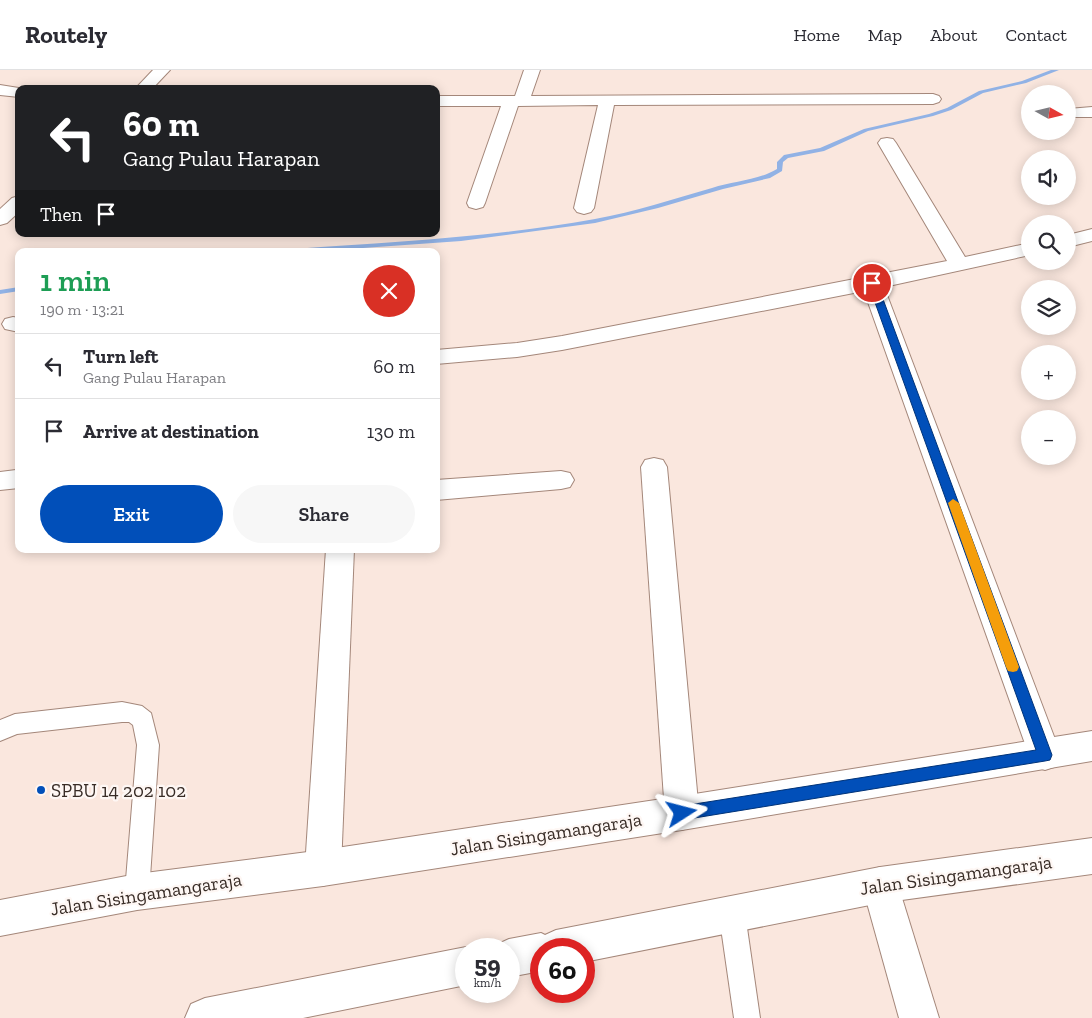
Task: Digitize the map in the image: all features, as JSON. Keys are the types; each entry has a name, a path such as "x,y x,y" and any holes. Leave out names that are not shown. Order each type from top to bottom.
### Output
{"street":[{"path":"147,85 162,70"},
{"path":"476,203 516,102 532,70"},
{"path":"0,90 15,92"},
{"path":"440,101 933,99"},
{"path":"584,208 606,101"},
{"path":"1076,113 1092,112"},
{"path":"887,143 960,265"},
{"path":"1076,239 1092,235"},
{"path":"440,357 544,346 872,283 1021,251"},
{"path":"872,283 1045,755"},
{"path":"654,467 682,813"},
{"path":"440,490 561,480"},
{"path":"323,868 340,553"},
{"name":"Jalan Sisingamangaraja","path":"0,918 137,892 323,868 682,813 1092,746"},
{"name":"Jalan Sisingamangaraja","path":"595,941 880,885 1092,856"},
{"path":"880,885 919,1018"},
{"path":"204,1018 455,968"}],"lane":[{"path":"0,731 15,724 122,712 134,713 143,720 148,745 137,892"},
{"path":"732,914 747,1018"}],"waterway":[{"path":"336,248 461,239 595,221 656,207 721,187 768,177 780,170 780,162 786,156 822,150 866,130 931,115 949,109 981,92 1024,82 1056,70"},
{"path":"0,292 15,290"}],"slow traffic":[{"path":"953,503 1013,667"}],"place":[{"name":"SPBU 14 202 102","path":"41,790"}],"route":[{"path":"682,813 1045,755 872,283"}]}
